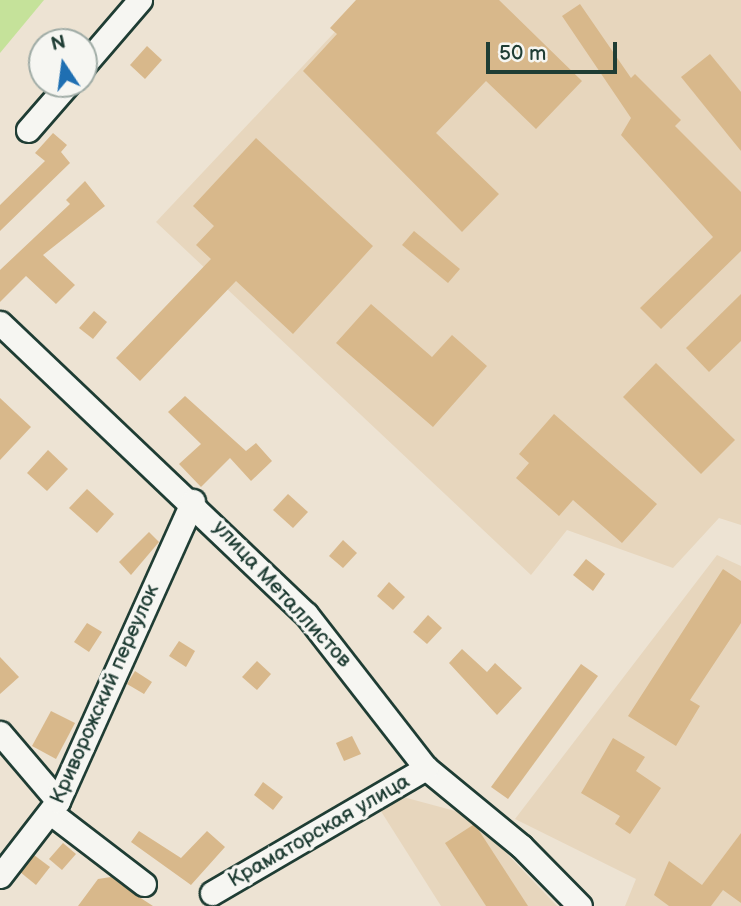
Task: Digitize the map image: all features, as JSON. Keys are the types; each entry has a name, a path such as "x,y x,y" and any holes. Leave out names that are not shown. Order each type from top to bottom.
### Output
{"street":[{"path":"98,49 140,0"},
{"path":"28,130 56,98"},
{"name":"улица Металлистов","path":"4,334 193,501 332,645 426,768 522,846 580,906"},
{"name":"Криворожский переулок","path":"0,876 55,807 193,501"},
{"path":"0,733 55,807 144,884"},
{"name":"Краматорская улица","path":"212,893 426,768"}],"shaded area":[{"path":"365,0 741,0 741,525 719,518 673,568 567,530 531,575 156,222"},
{"path":"717,555 741,566 741,906 625,906 636,879 515,819"},
{"path":"392,794 470,815 557,906 441,906 377,805"}],"green space":[{"path":"0,0 44,0 0,53"}],"building":[{"path":"356,0 499,0 582,81 536,129 486,81 436,133 499,194 462,232 303,71 337,34 330,28"},
{"path":"580,4 631,78 635,74 681,120 675,126 741,192 741,251 661,329 640,308 713,237 621,135 631,118 562,16"},
{"path":"147,46 162,60 145,79 130,65"},
{"path":"710,54 741,92 741,151 681,77"},
{"path":"53,133 67,145 61,152 70,163 0,231 0,205 45,161 35,153"},
{"path":"256,138 373,246 293,334 236,281 140,381 116,358 211,259 196,245 214,226 193,206"},
{"path":"85,181 105,206 43,255 75,285 56,304 26,276 0,302 0,270 70,204 66,200"},
{"path":"414,231 460,269 448,283 402,245"},
{"path":"741,294 741,341 709,372 686,348"},
{"path":"371,304 432,357 452,335 487,366 433,427 336,343"},
{"path":"94,311 107,322 93,339 79,328"},
{"path":"656,363 735,440 701,474 623,397"},
{"path":"185,396 246,451 256,443 272,461 251,481 230,458 201,487 179,464 201,444 168,412"},
{"path":"0,398 31,427 0,460"},
{"path":"554,414 657,504 622,543 573,500 559,516 516,478 529,463 519,454"},
{"path":"48,450 68,469 47,491 27,473"},
{"path":"87,489 114,514 97,533 69,508"},
{"path":"288,494 308,512 293,528 273,510"},
{"path":"149,532 159,542 131,575 119,562"},
{"path":"343,540 357,553 343,568 329,556"},
{"path":"586,559 605,574 593,591 573,575"},
{"path":"723,569 741,581 741,623 690,700 700,706 676,746 628,716"},
{"path":"389,582 405,597 393,610 377,596"},
{"path":"428,615 442,628 427,644 413,632"},
{"path":"87,623 102,632 89,652 74,642"},
{"path":"179,641 195,651 186,667 169,656"},
{"path":"462,649 487,672 495,663 522,688 497,715 449,663"},
{"path":"0,657 19,677 0,694"},
{"path":"257,661 271,674 257,690 242,677"},
{"path":"581,664 598,676 508,799 491,787"},
{"path":"135,671 152,682 144,694 127,684"},
{"path":"51,711 75,723 56,759 32,746"},
{"path":"352,736 361,754 344,761 336,743"},
{"path":"613,738 645,757 636,771 661,788 630,834 615,824 620,816 581,793"},
{"path":"263,782 283,797 273,810 254,795"},
{"path":"473,825 528,906 486,906 445,843"},
{"path":"139,831 181,858 207,831 225,847 191,885 131,842"},
{"path":"741,833 741,903 723,890 711,906 669,906 654,895 669,861 702,885"},
{"path":"63,843 76,854 62,870 49,859"},
{"path":"34,855 50,867 36,885 20,872"},
{"path":"111,877 153,906 78,906 98,879"}]}
